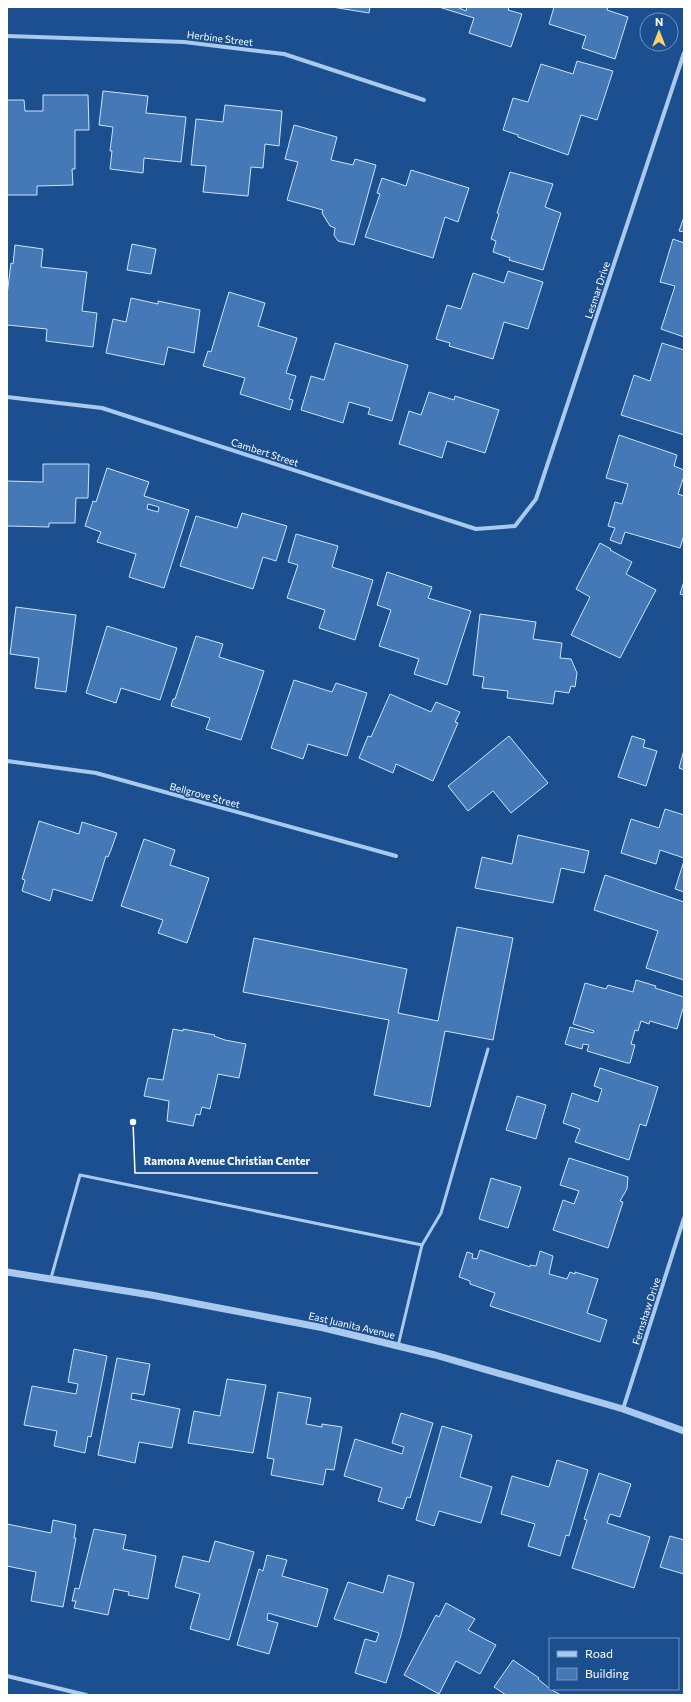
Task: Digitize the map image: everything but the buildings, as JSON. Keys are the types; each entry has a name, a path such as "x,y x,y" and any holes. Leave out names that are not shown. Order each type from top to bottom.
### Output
{"street":[{"name":"Herbine Street","path":"7,36 184,42 284,54 424,100"},
{"name":"Lesmar Drive","path":"515,526 536,499 684,53"},
{"name":"Cambert Street","path":"7,397 102,408 476,529 515,526"},
{"name":"Bellgrove Street","path":"7,761 96,773 396,856"},
{"name":"Fernshaw Drive","path":"623,1409 684,1218"},
{"name":"East Juanita Avenue","path":"7,1272 151,1295 324,1328 435,1355 623,1409 684,1431"},
{"path":"7,1676 86,1695"}],"lane":[{"path":"398,1346 422,1245 441,1212 488,1049"},
{"path":"51,1279 80,1175 422,1245"}],"place":[{"name":"Ramona Avenue Christian Center","path":"133,1122"}]}
